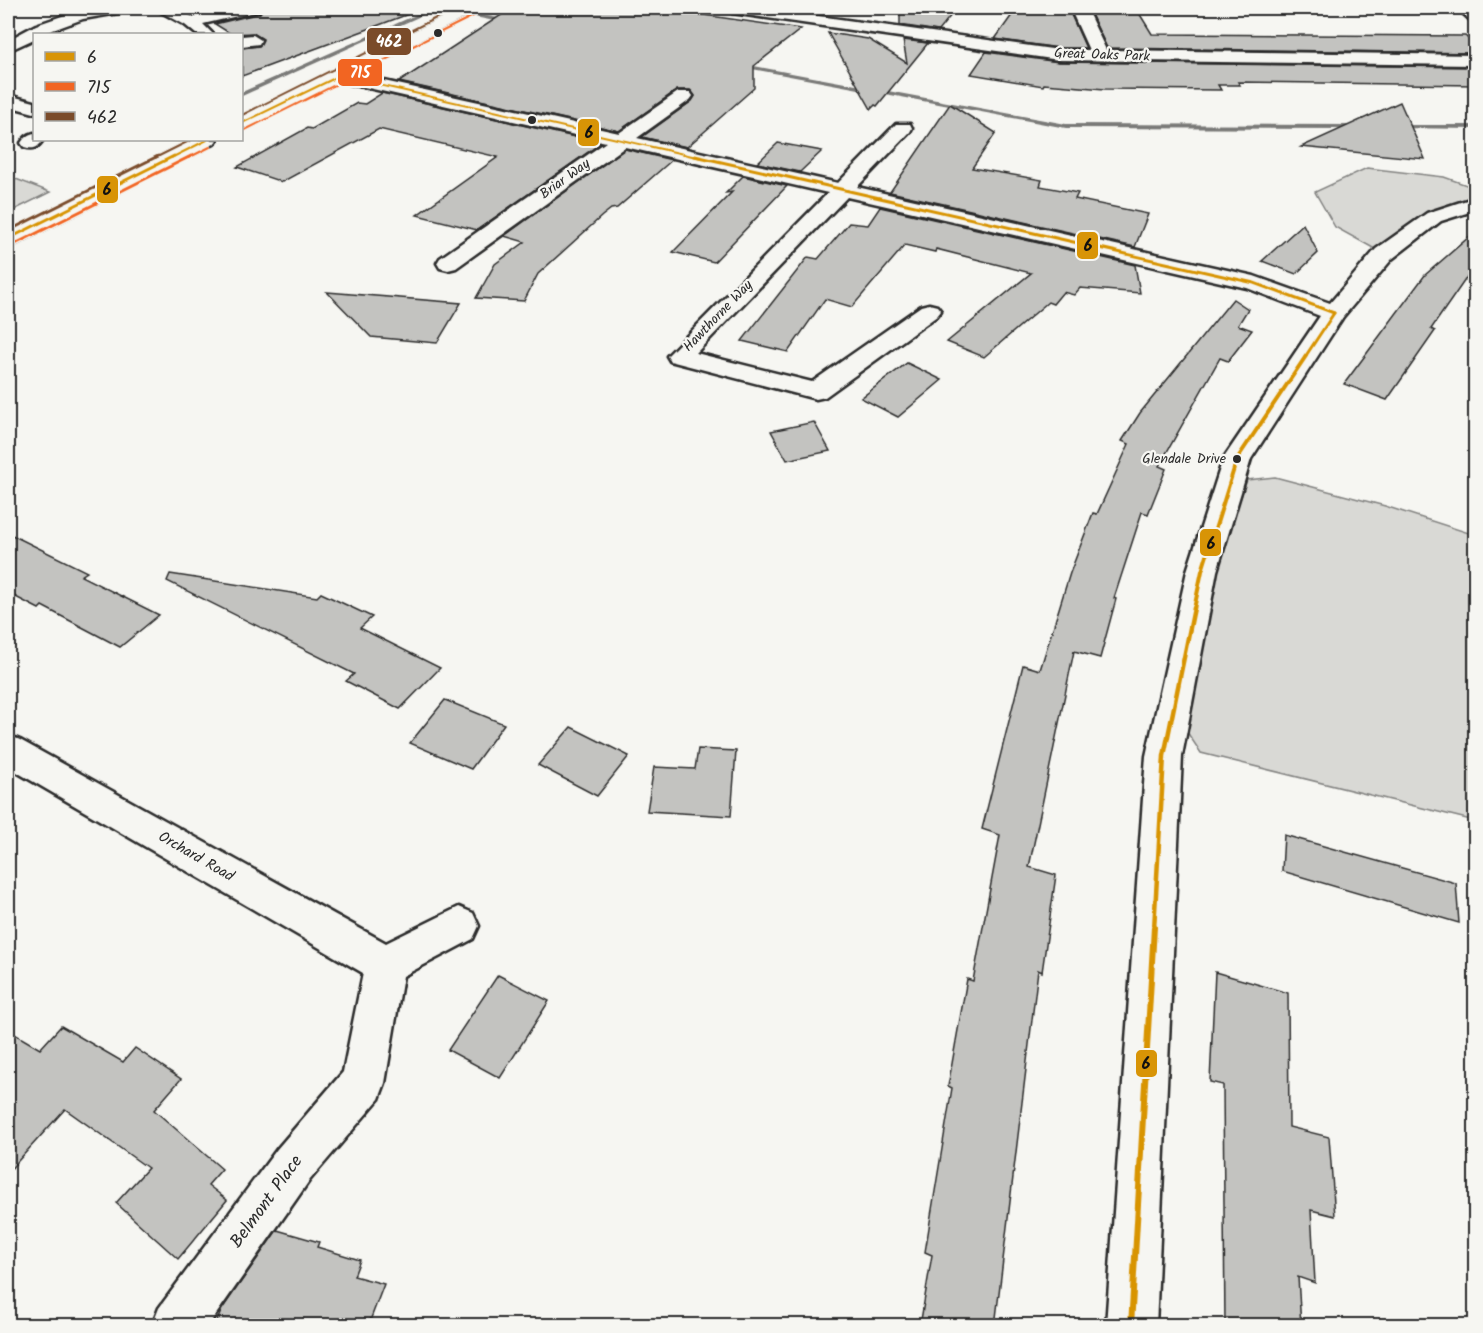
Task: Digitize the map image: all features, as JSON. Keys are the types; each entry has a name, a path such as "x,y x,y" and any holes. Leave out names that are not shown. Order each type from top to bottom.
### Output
{"street":[{"path":"8,46 76,11 124,8"},
{"path":"162,8 192,22 204,33"},
{"path":"192,22 253,8"},
{"name":"Great Oaks Park","path":"732,8 1059,55 1476,60"},
{"path":"852,8 852,25"},
{"path":"1078,8 1100,56"},
{"path":"1465,8 1476,17"},
{"path":"243,123 339,76 466,9"},
{"path":"339,76 1254,283 1334,313"},
{"name":"Briar Way","path":"448,263 684,96"},
{"path":"8,100 33,108"},
{"name":"Hawthorne Way","path":"903,128 679,356 816,391 929,310"},
{"path":"8,239 205,141"},
{"path":"1131,1326 1164,756 1202,571 1237,459 1334,313 1384,254 1434,216 1476,203"},
{"name":"Orchard Road","path":"8,750 385,964"},
{"path":"385,964 459,926"},
{"name":"Belmont Place","path":"177,1326 293,1165 363,1083 385,964"}],"shaded area":[{"path":"1367,168 1444,177 1475,188 1475,203 1434,217 1384,254 1335,227 1315,192"},
{"path":"8,176 50,192 8,213"},
{"path":"1275,477 1385,506 1475,535 1475,821 1201,753 1181,723 1204,601 1247,480"}],"building":[{"path":"263,8 413,8 414,12 243,76 243,48 259,46 263,39 253,33 229,33 215,24 260,13"},
{"path":"512,8 655,8 801,29 754,66 754,88 687,147 642,137 692,101 695,96 690,90 677,90 619,131 399,82"},
{"path":"900,8 957,8 938,31 900,25"},
{"path":"1017,8 1068,8 1086,48 1059,48 995,39"},
{"path":"1088,8 1136,8 1152,34 1465,36 1476,46 1476,53 1107,48"},
{"path":"828,33 868,39 907,63 903,40 928,43 877,106 871,109"},
{"path":"986,52 1059,62 1476,67 1476,85 1238,82 1240,85 1218,85 1221,90 1105,89 1044,84 1043,86 971,74"},
{"path":"382,93 601,143 477,230 417,215 498,157 379,129 282,182 237,167 307,128 312,129 357,103 365,104"},
{"path":"1400,102 1425,159 1301,147"},
{"path":"950,104 996,133 972,168 1042,180 1040,186 1078,193 1075,199 1148,214 1135,247 890,192"},
{"path":"778,143 822,151 800,172 757,163"},
{"path":"625,149 672,160 617,208 611,209 602,216 538,274 524,301 476,298 495,264 525,242 504,236"},
{"path":"743,176 787,186 714,262 673,252 732,192 726,193"},
{"path":"880,207 1135,265 1140,293 1080,288 1074,295 1063,292 1053,304 1048,302 984,357 947,342 1031,273 936,249 935,252 905,245 852,307 825,299 788,352 742,341 808,257 818,259 849,223 868,225"},
{"path":"1303,224 1318,253 1296,274 1262,261"},
{"path":"1476,231 1476,264 1431,329 1435,331 1387,400 1344,384 1425,275"},
{"path":"327,292 461,303 437,343 371,337"},
{"path":"1233,299 1248,309 1238,325 1252,330 1228,361 1220,358 1159,466 1166,469 1148,514 1142,512 1114,598 1116,599 1100,658 1074,651 1029,867 1056,875 1042,972 1038,970 995,1326 920,1326 932,1255 925,1252 952,1088 948,1086 967,979 973,981 1000,835 982,829 1023,665 1040,670 1070,573 1093,513 1097,514 1129,444 1122,441 1140,413"},
{"path":"907,363 942,380 898,417 861,398"},
{"path":"814,422 830,451 787,460 771,431"},
{"path":"8,533 87,572 81,576 159,615 120,647 42,606 39,609 8,593"},
{"path":"170,574 317,597 321,593 372,617 360,628 440,668 400,709 346,681 354,674 167,581"},
{"path":"445,700 504,724 471,769 410,743"},
{"path":"571,727 629,756 597,796 538,765"},
{"path":"698,749 736,751 731,816 647,811 654,767 695,769"},
{"path":"1284,835 1456,883 1459,923 1282,871"},
{"path":"1215,972 1288,993 1289,1127 1329,1137 1335,1216 1311,1210 1315,1283 1298,1277 1301,1326 1225,1326 1223,1085 1210,1082"},
{"path":"498,975 549,1001 500,1078 448,1050"},
{"path":"61,1026 123,1062 135,1048 181,1079 154,1110 222,1169 208,1185 227,1200 178,1259 116,1203 148,1168 65,1109 8,1172 8,1030 40,1049"},
{"path":"277,1230 319,1242 317,1247 360,1260 354,1276 384,1284 368,1326 215,1326 222,1309"}],"waterway":[{"path":"243,94 420,15"},
{"path":"477,16 509,22"},
{"path":"738,65 1066,126 1360,127"},
{"path":"1396,127 1476,127"}],"transit line":[{"name":"462","path":"243,114 456,8"},
{"name":"715","path":"245,130 475,15"},
{"name":"6","path":"339,76 1254,283 1334,313"},
{"name":"6","path":"243,123 339,76"},
{"name":"462","path":"8,231 189,141"},
{"name":"6","path":"8,239 205,141"},
{"name":"715","path":"11,246 210,147"},
{"name":"6","path":"1131,1326 1164,756 1202,571 1237,459 1334,313"}],"place":[{"name":"Glendale Drive","path":"1237,459"}]}
